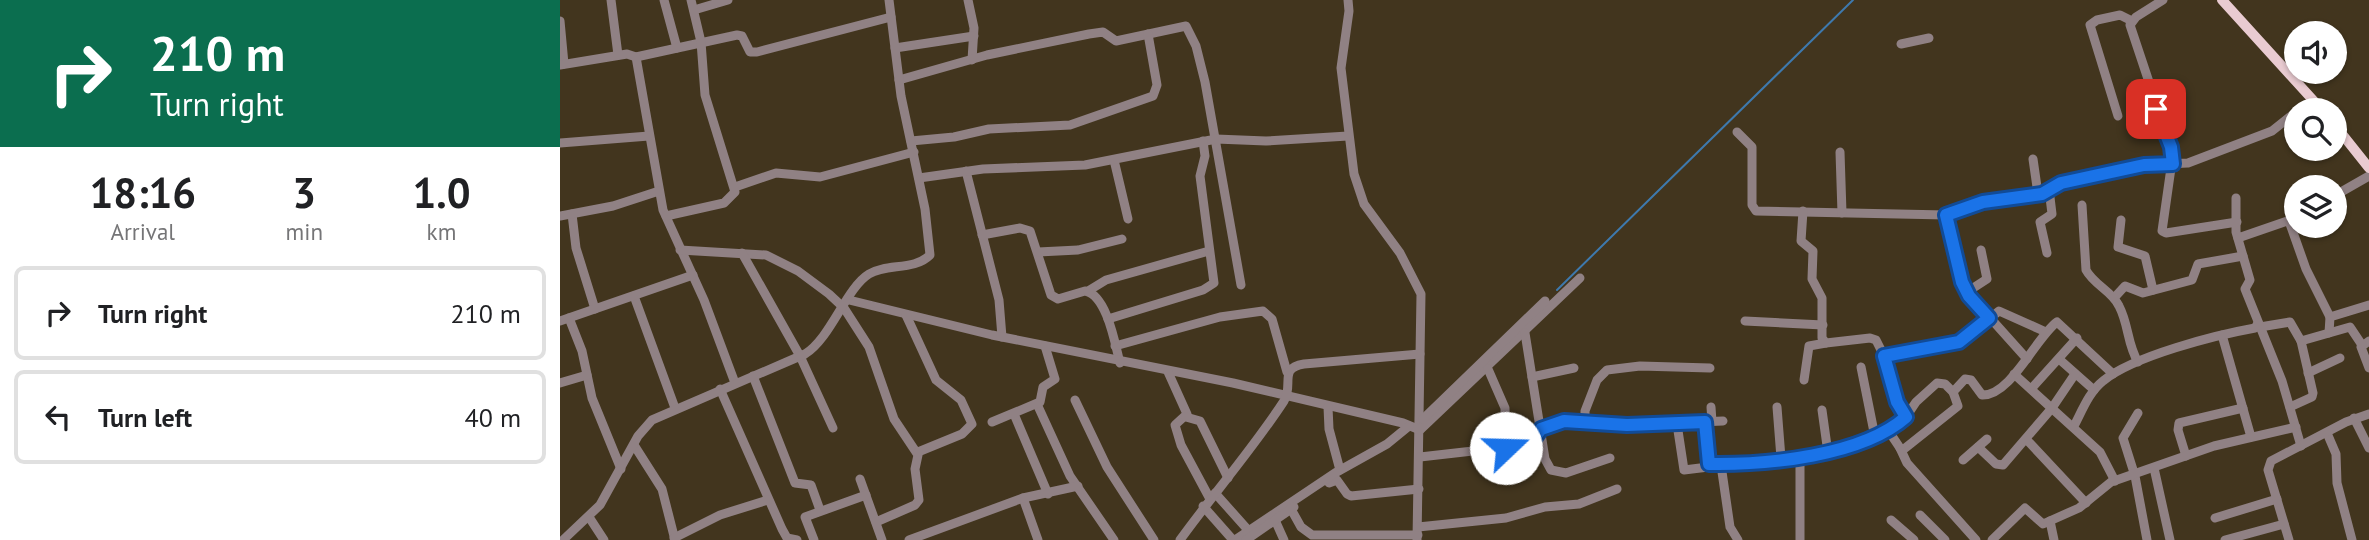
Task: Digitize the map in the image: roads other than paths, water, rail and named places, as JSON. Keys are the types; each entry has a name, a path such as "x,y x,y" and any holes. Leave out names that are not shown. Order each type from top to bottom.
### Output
{"main road":[{"path":"2222,0 2309,98"},
{"path":"2347,140 2369,168"}],"street":[{"path":"611,0 618,55"},
{"path":"664,0 677,47"},
{"path":"666,216 724,203 733,197 734,187 705,95 701,43 692,5 728,0"},
{"path":"563,540 589,517 652,420 800,356 816,344 872,273 917,263 930,255 919,178 899,80 889,0"},
{"path":"968,0 974,36 972,60"},
{"path":"1348,0 1341,68 1348,136 1359,192 1371,215 1400,253 1421,294 1418,534"},
{"path":"2132,21 2163,0"},
{"path":"2118,116 2090,26 2097,20 2120,15 2132,21"},
{"path":"560,20 562,64 618,55 636,57 740,35 750,52 757,52 891,17"},
{"path":"2132,21 2131,31 2171,147 2173,164 2162,213 2163,233 2237,222"},
{"path":"899,80 972,60 1098,32 1116,41 1182,25 1189,29 1205,82 1241,285"},
{"path":"911,141 954,137 989,129 1070,125 1153,96 1157,85 1148,34"},
{"path":"894,48 974,36"},
{"path":"1901,44 1929,38"},
{"path":"636,57 659,191 666,216 693,275 735,383"},
{"path":"1737,132 1752,147 1754,209 1946,215 1983,202 2038,194 2057,184 2144,165 2188,163 2260,136 2284,123"},
{"path":"560,144 649,136"},
{"path":"919,178 966,171 1075,166 1216,139 1266,141 1348,136"},
{"path":"1108,319 1212,285 1214,279 1200,176 1205,156 1203,141"},
{"path":"734,187 776,173 820,177 914,152"},
{"path":"1840,152 1842,213"},
{"path":"2033,159 2038,194"},
{"path":"1114,160 1128,219"},
{"path":"966,171 999,300 1002,337"},
{"path":"2347,189 2369,176"},
{"path":"2047,253 2040,222 2052,214 2049,189"},
{"path":"560,216 659,191"},
{"path":"2236,198 2238,239 2250,280 2245,289 2290,407 2301,446"},
{"path":"2082,205 2086,270 2114,298 2124,317 2130,346 2138,362"},
{"path":"1803,211 1801,242 1814,251 1811,276 1822,298 1822,325 1826,344"},
{"path":"572,214 575,245 595,309"},
{"path":"1946,215 1957,266 1967,292 2027,359"},
{"path":"2122,220 2118,247 2145,256 2153,290"},
{"path":"2238,239 2284,222"},
{"path":"982,235 1011,228 1026,229 1033,236 1054,298 1088,291 1106,280 1209,251"},
{"path":"2297,238 2306,269 2330,317 2329,333"},
{"path":"1038,252 1049,249 1072,251 1122,239"},
{"path":"680,250 766,256 788,265 846,304 1287,397 1409,426 1420,426 1488,369 1580,278"},
{"path":"1967,292 1987,279 1981,250"},
{"path":"742,253 800,356 832,428"},
{"path":"2114,298 2125,286 2138,293 2153,290 2192,280 2198,264 2244,256"},
{"path":"621,469 565,319 693,275"},
{"path":"1088,291 1098,300 1108,319 1120,363"},
{"path":"634,296 675,408"},
{"path":"1420,426 1545,300"},
{"path":"846,304 869,347 897,425 918,452 915,469 919,500 915,505 876,522"},
{"path":"2330,317 2367,306 2369,318"},
{"path":"1115,346 1220,317 1263,311 1272,318 1287,372 1287,397 1180,540"},
{"path":"1884,356 1959,342 2001,312 2046,332"},
{"path":"906,315 936,380 961,400 972,424 962,434 918,452"},
{"path":"1745,321 1822,325"},
{"path":"1953,392 1965,379 1971,380 1985,396 2014,374 2046,332 2060,322 2113,374"},
{"path":"2074,426 2094,390 2113,374 2138,362 2222,335 2258,325 2290,322 2301,341 2312,397 2290,407"},
{"path":"2301,341 2350,327 2365,343 2369,368"},
{"path":"1525,333 1545,459 1554,473 1566,473 1610,458"},
{"path":"2222,335 2251,437"},
{"path":"1804,380 1809,346 1873,338 1884,356 1897,402 1906,417"},
{"path":"2031,389 2077,338"},
{"path":"992,422 1042,400 1043,387 1055,379 1045,346"},
{"path":"1287,372 1296,365 1420,354"},
{"path":"2308,373 2340,358"},
{"path":"2059,359 2094,390"},
{"path":"1585,423 1586,407 1597,380 1607,370 1640,366 1710,368"},
{"path":"1861,367 1875,437"},
{"path":"1532,377 1574,368"},
{"path":"1488,369 1505,408 1506,448"},
{"path":"1168,372 1186,410 1186,417"},
{"path":"560,383 587,374"},
{"path":"2014,374 2100,452 2115,481"},
{"path":"1978,447 2000,466 2053,408 2075,374"},
{"path":"753,376 795,484 811,485 820,510"},
{"path":"1677,424 1684,470 1709,464 1721,465 1828,453 1888,430 1906,417 1937,383 1945,384 1953,392 1958,406 1904,449 1900,449"},
{"path":"720,389 785,535 797,540"},
{"path":"1075,400 1107,467 1154,540"},
{"path":"1037,404 1065,467 1114,540"},
{"path":"1328,407 1329,429 1340,470"},
{"path":"1709,464 1711,407"},
{"path":"1777,407 1781,458"},
{"path":"2186,456 2178,429 2179,423 2243,408"},
{"path":"1822,410 1828,453"},
{"path":"2138,413 2123,438 2135,476 2147,540"},
{"path":"1014,414 1048,494"},
{"path":"2289,540 2269,470 2271,461 2354,418 2369,414"},
{"path":"1228,478 1200,421 1186,417 1179,421 1175,430 1209,499 1234,540 1275,520 1334,480 1351,495 1419,489"},
{"path":"2354,418 2369,448"},
{"path":"1420,457 1530,444 1541,429 1564,421 1677,424 1723,421"},
{"path":"1247,535 1340,470 1387,444 1409,426"},
{"path":"1992,540 2025,508 2031,510 2041,524 2086,503 2115,481 2186,456 2296,426"},
{"path":"1888,430 1907,463 1976,540"},
{"path":"2327,433 2336,454 2337,483 2350,539"},
{"path":"1963,460 1987,439"},
{"path":"2026,439 2086,503"},
{"path":"634,446 662,489 675,539 720,515 768,500"},
{"path":"1800,456 1800,540"},
{"path":"1721,465 1730,527 1738,540"},
{"path":"2154,468 2170,540"},
{"path":"860,479 882,540"},
{"path":"909,540 1023,498 1078,486"},
{"path":"1291,509 1301,527 1312,535 1418,534 1506,518 1545,507 1579,503 1617,489"},
{"path":"814,540 804,519 820,510 866,495"},
{"path":"1023,498 1038,540"},
{"path":"1209,499 1247,535"},
{"path":"2215,518 2277,499"},
{"path":"1920,516 1945,540"},
{"path":"589,517 604,540"},
{"path":"1275,520 1284,540"},
{"path":"1891,520 1914,540"},
{"path":"2050,521 2054,540"},
{"path":"2225,540 2284,524"}],"waterway":[{"path":"1557,290 1853,0"}]}
